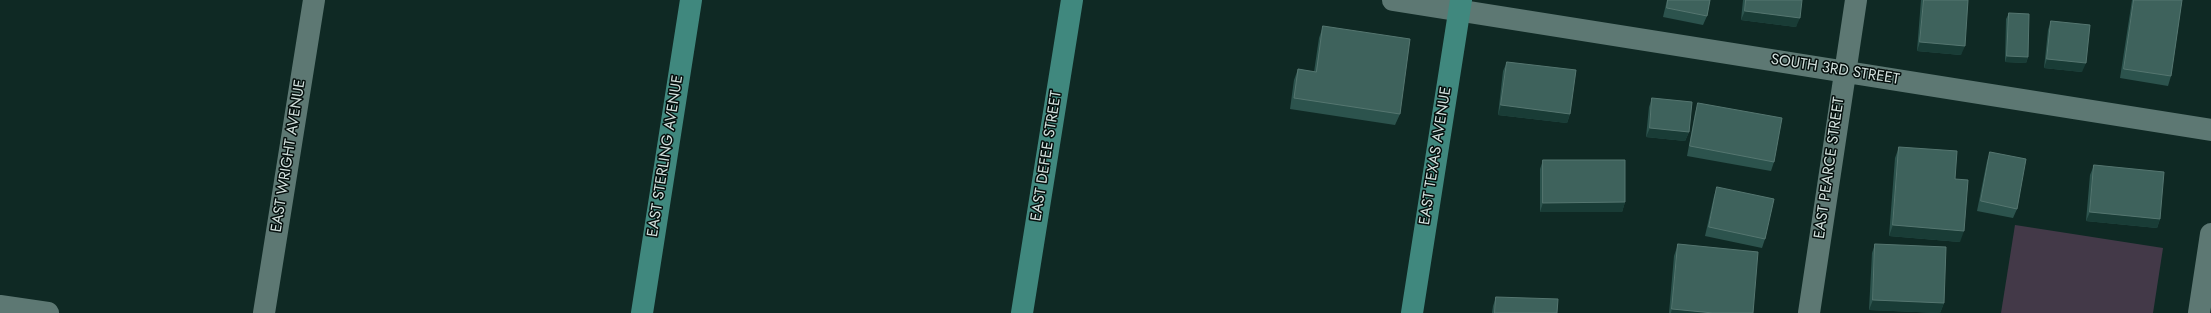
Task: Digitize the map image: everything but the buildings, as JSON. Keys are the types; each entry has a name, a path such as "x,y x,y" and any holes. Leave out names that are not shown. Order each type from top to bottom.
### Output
{"main road":[{"name":"EAST STERLING AVENUE","path":"642,313 691,0"},
{"name":"EAST DEFEE STREET","path":"1022,313 1072,0"},
{"name":"EAST TEXAS AVENUE","path":"1412,313 1460,5"}],"street":[{"name":"EAST WRIGHT AVENUE","path":"264,313 314,0"},
{"name":"SOUTH 3RD STREET","path":"1394,0 1460,5 1844,71 2211,130"},
{"name":"EAST PEARCE STREET","path":"1809,313 1844,71 1856,0"},
{"path":"2199,313 2211,234"},
{"path":"0,306 48,313"}],"shaded area":[{"path":"2015,225 2163,248 2153,313 2001,313"}]}
